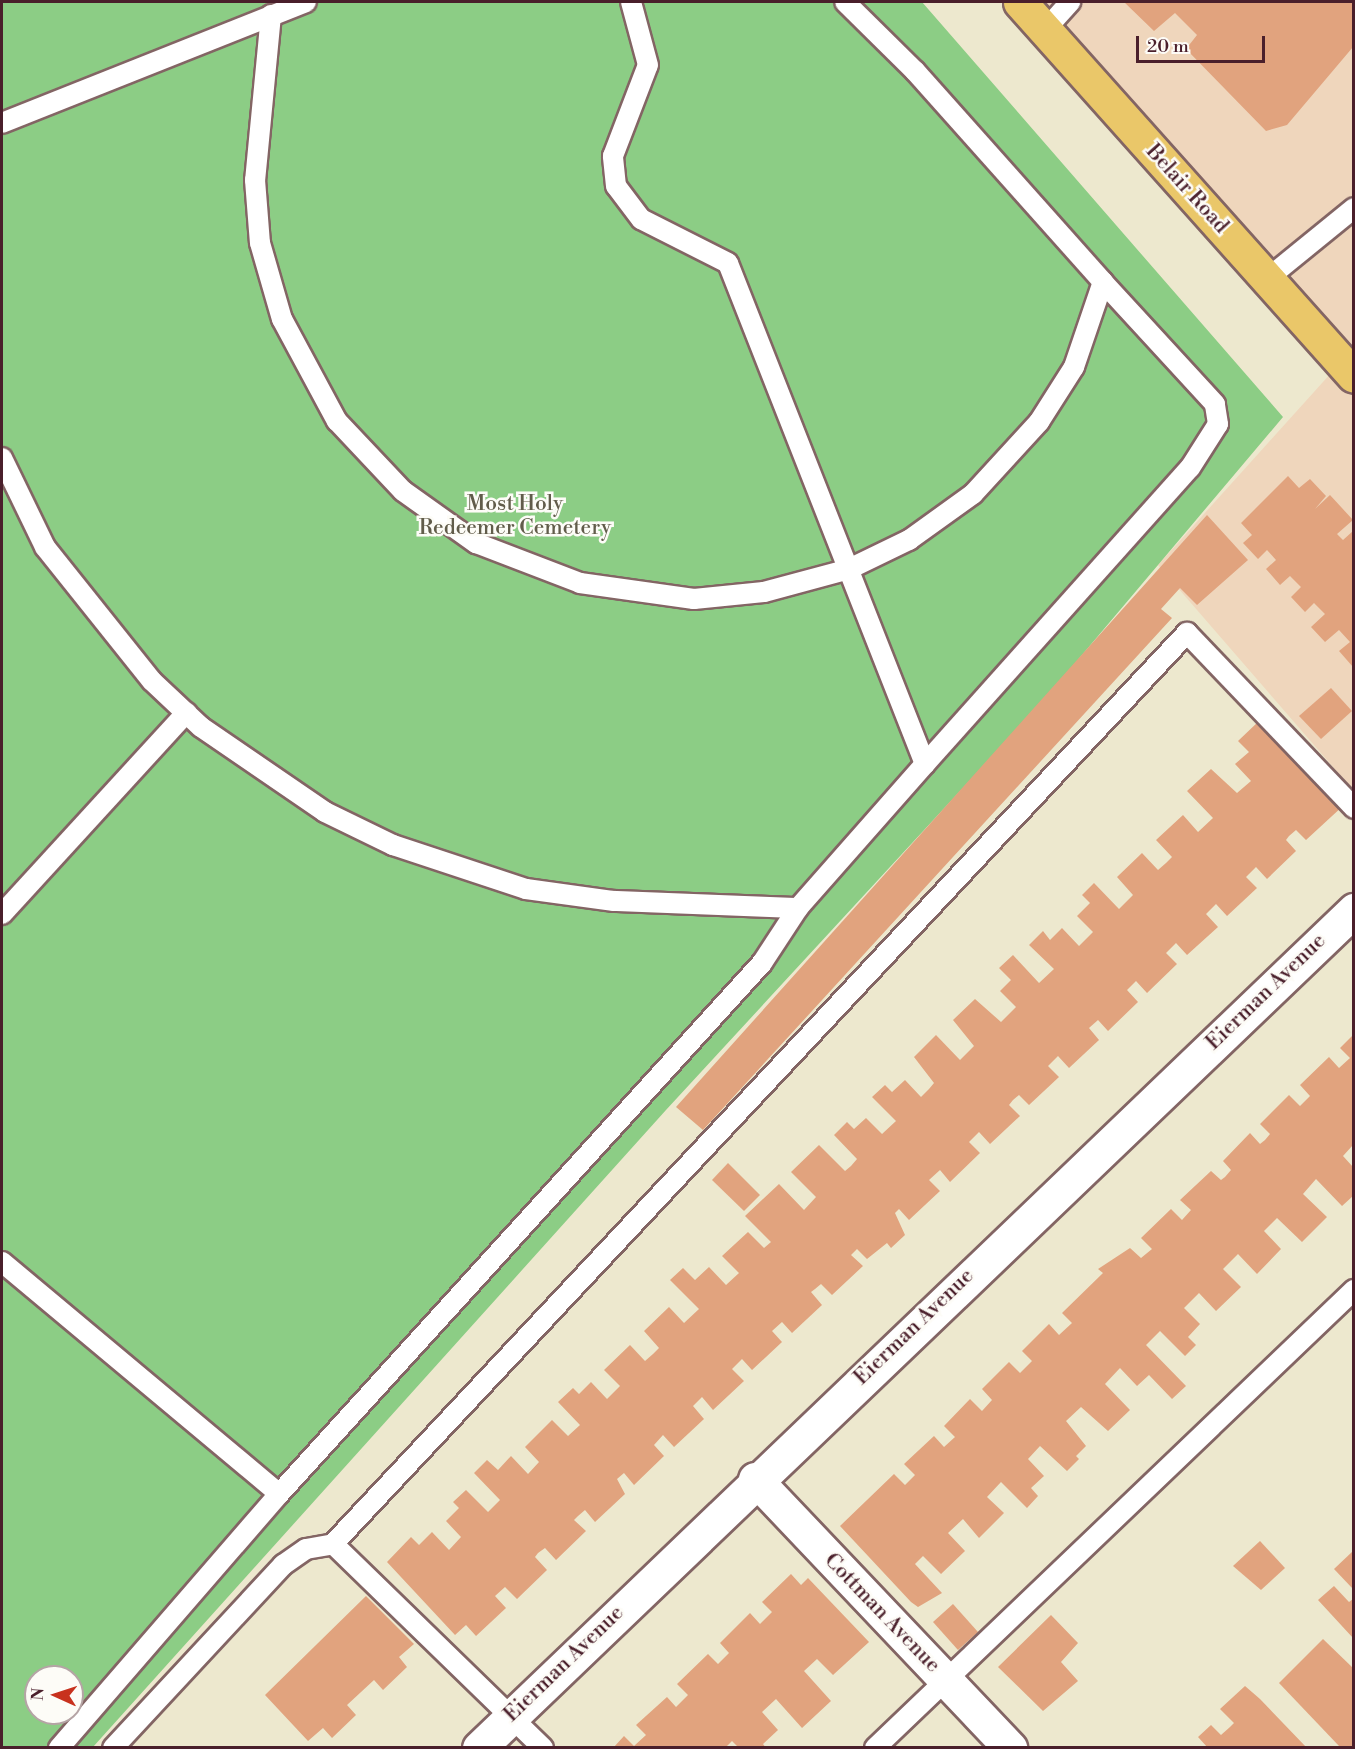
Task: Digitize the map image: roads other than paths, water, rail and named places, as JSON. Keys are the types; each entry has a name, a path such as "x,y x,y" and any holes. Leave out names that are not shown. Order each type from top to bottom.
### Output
{"main road":[{"name":"Belair Road","path":"1020,2 1353,376"}],"street":[{"name":"Eierman Avenue","path":"478,1748 755,1479 1353,910"},
{"name":"Cottman Avenue","path":"755,1479 1010,1748"}],"lane":[{"path":"2,123 306,2"},
{"path":"631,2 648,65 613,156 616,186 641,219 728,263 925,764"},
{"path":"59,1748 279,1494 762,963 798,908 1190,468 1218,424 1215,404 915,71 844,2"},
{"path":"1045,30 1070,2"},
{"path":"271,15 255,180 268,281 315,388 337,421 404,491 476,543 530,567 624,593 735,596 849,569 942,518 1000,468 1074,367 1103,282"},
{"path":"1267,279 1353,208"},
{"path":"2,458 45,547 111,637 186,713 325,812 468,871 577,898 798,908"},
{"path":"113,1748 283,1565 306,1550 333,1544 1187,633 1353,808"},
{"path":"2,914 186,713"},
{"path":"2,1262 279,1494"},
{"path":"875,1748 947,1682 1353,1290"},
{"path":"333,1544 512,1715 543,1748"}],"park label":[{"name":"Most Holy Redeemer Cemetery","path":"515,516"}]}
